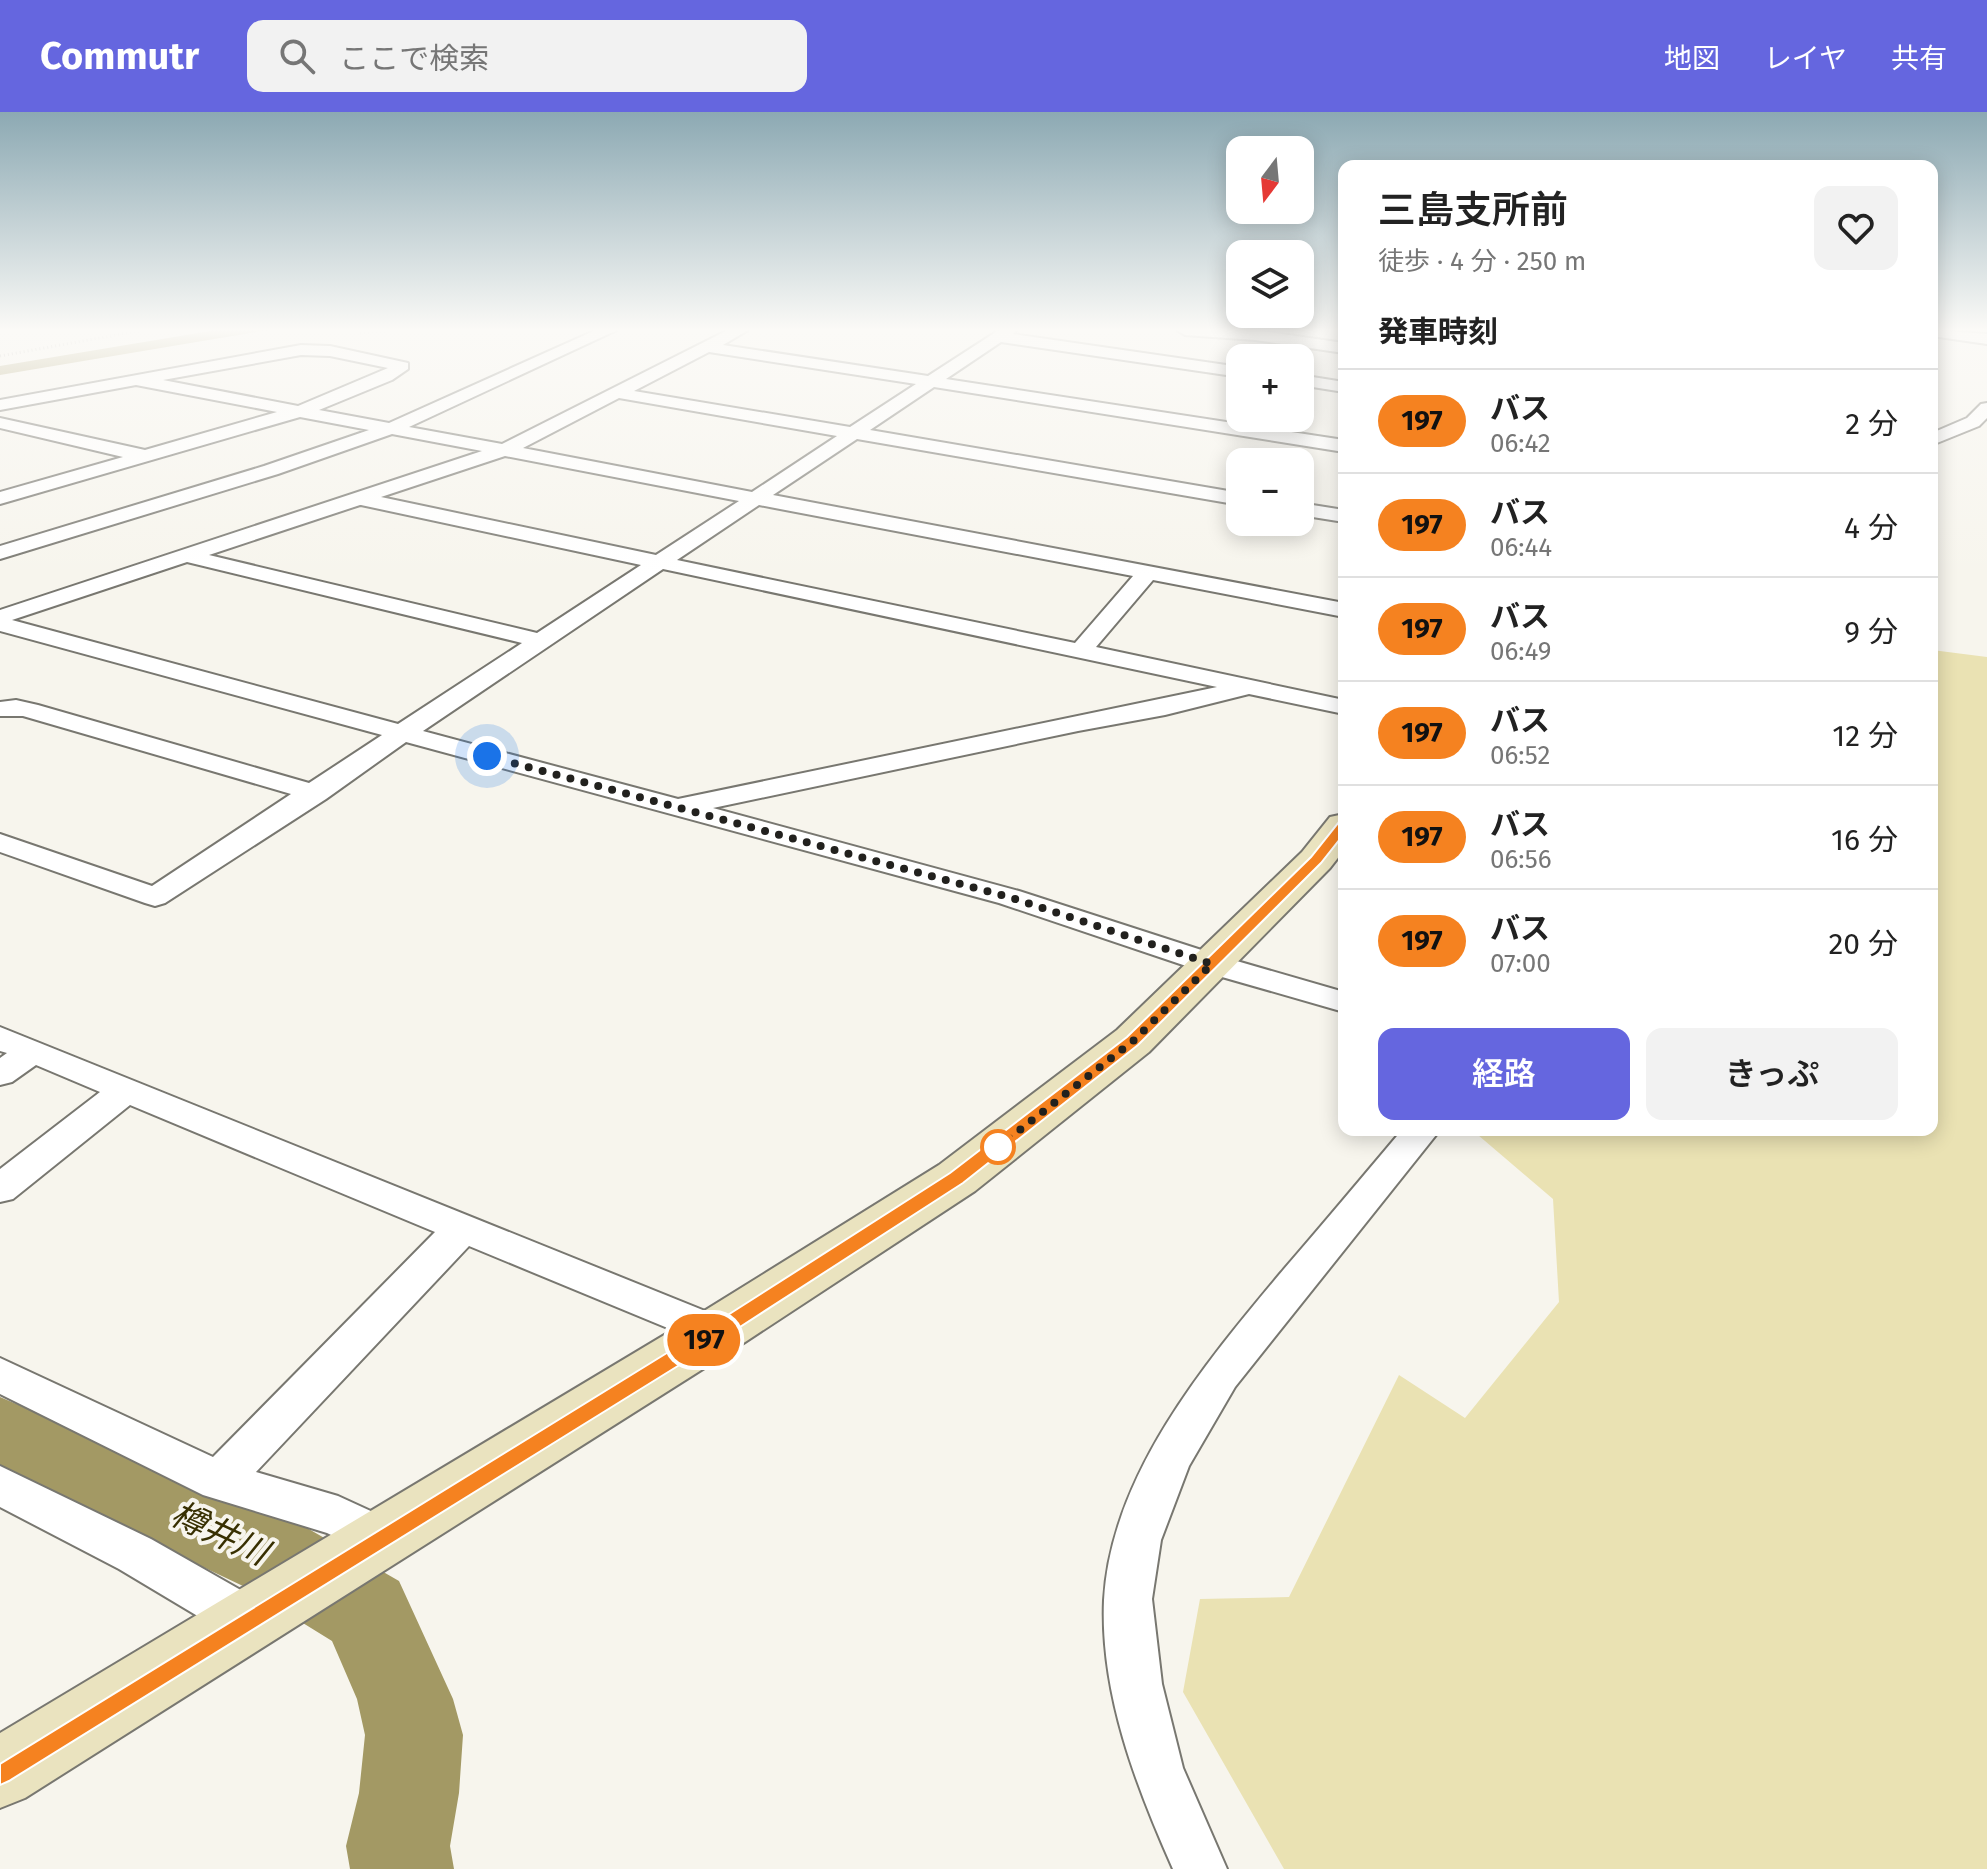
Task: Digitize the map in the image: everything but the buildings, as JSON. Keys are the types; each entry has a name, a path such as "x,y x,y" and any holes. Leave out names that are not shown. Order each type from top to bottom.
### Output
{"main road":[{"path":"0,1773 716,1332 957,1178 1133,1041 1316,860 1338,832"}],"street":[{"path":"0,498 298,412"},
{"path":"306,412 1338,609"},
{"path":"0,553 271,470 392,428 427,412"},
{"path":"0,617 505,450 580,412"},
{"path":"730,412 1226,497"},
{"path":"0,842 155,897 316,793 538,640 884,412"},
{"path":"1127,412 1338,445"},
{"path":"1938,436 1973,422 1983,412"},
{"path":"0,423 148,457"},
{"path":"361,499 1338,706"},
{"path":"1314,511 1338,513"},
{"path":"187,556 538,640"},
{"path":"1081,650 1149,572"},
{"path":"0,624 1009,897 1212,964 1338,1000"},
{"path":"677,807 1078,723 1165,708 1252,687"},
{"path":"0,709 16,707 29,710 316,793"},
{"path":"0,1074 16,1045 716,1332"},
{"path":"0,1189 125,1091"},
{"path":"1200,1869 1157,1768 1130,1648 1128,1598 1142,1523 1191,1420 1220,1375 1417,1136"},
{"path":"219,1481 461,1230"},
{"path":"0,1375 219,1481 338,1516 383,1539"},
{"path":"0,1485 135,1554 248,1620"}],"shaded area":[{"path":"1938,651 1987,657 1987,1869 1284,1869 1183,1692 1200,1599 1289,1597 1399,1375 1465,1418 1559,1302 1553,1199 1479,1136 1938,1136"}],"waterway":[{"name":"樽井川","path":"0,1432 275,1557 366,1611 405,1699 414,1735 409,1793 398,1846 402,1869"}],"bus line":[{"name":"197","path":"0,1773 716,1332 957,1178 1133,1041 1316,860 1338,832"}],"route":[{"path":"487,756 1009,897 1212,964 1133,1041 998,1147"}]}
